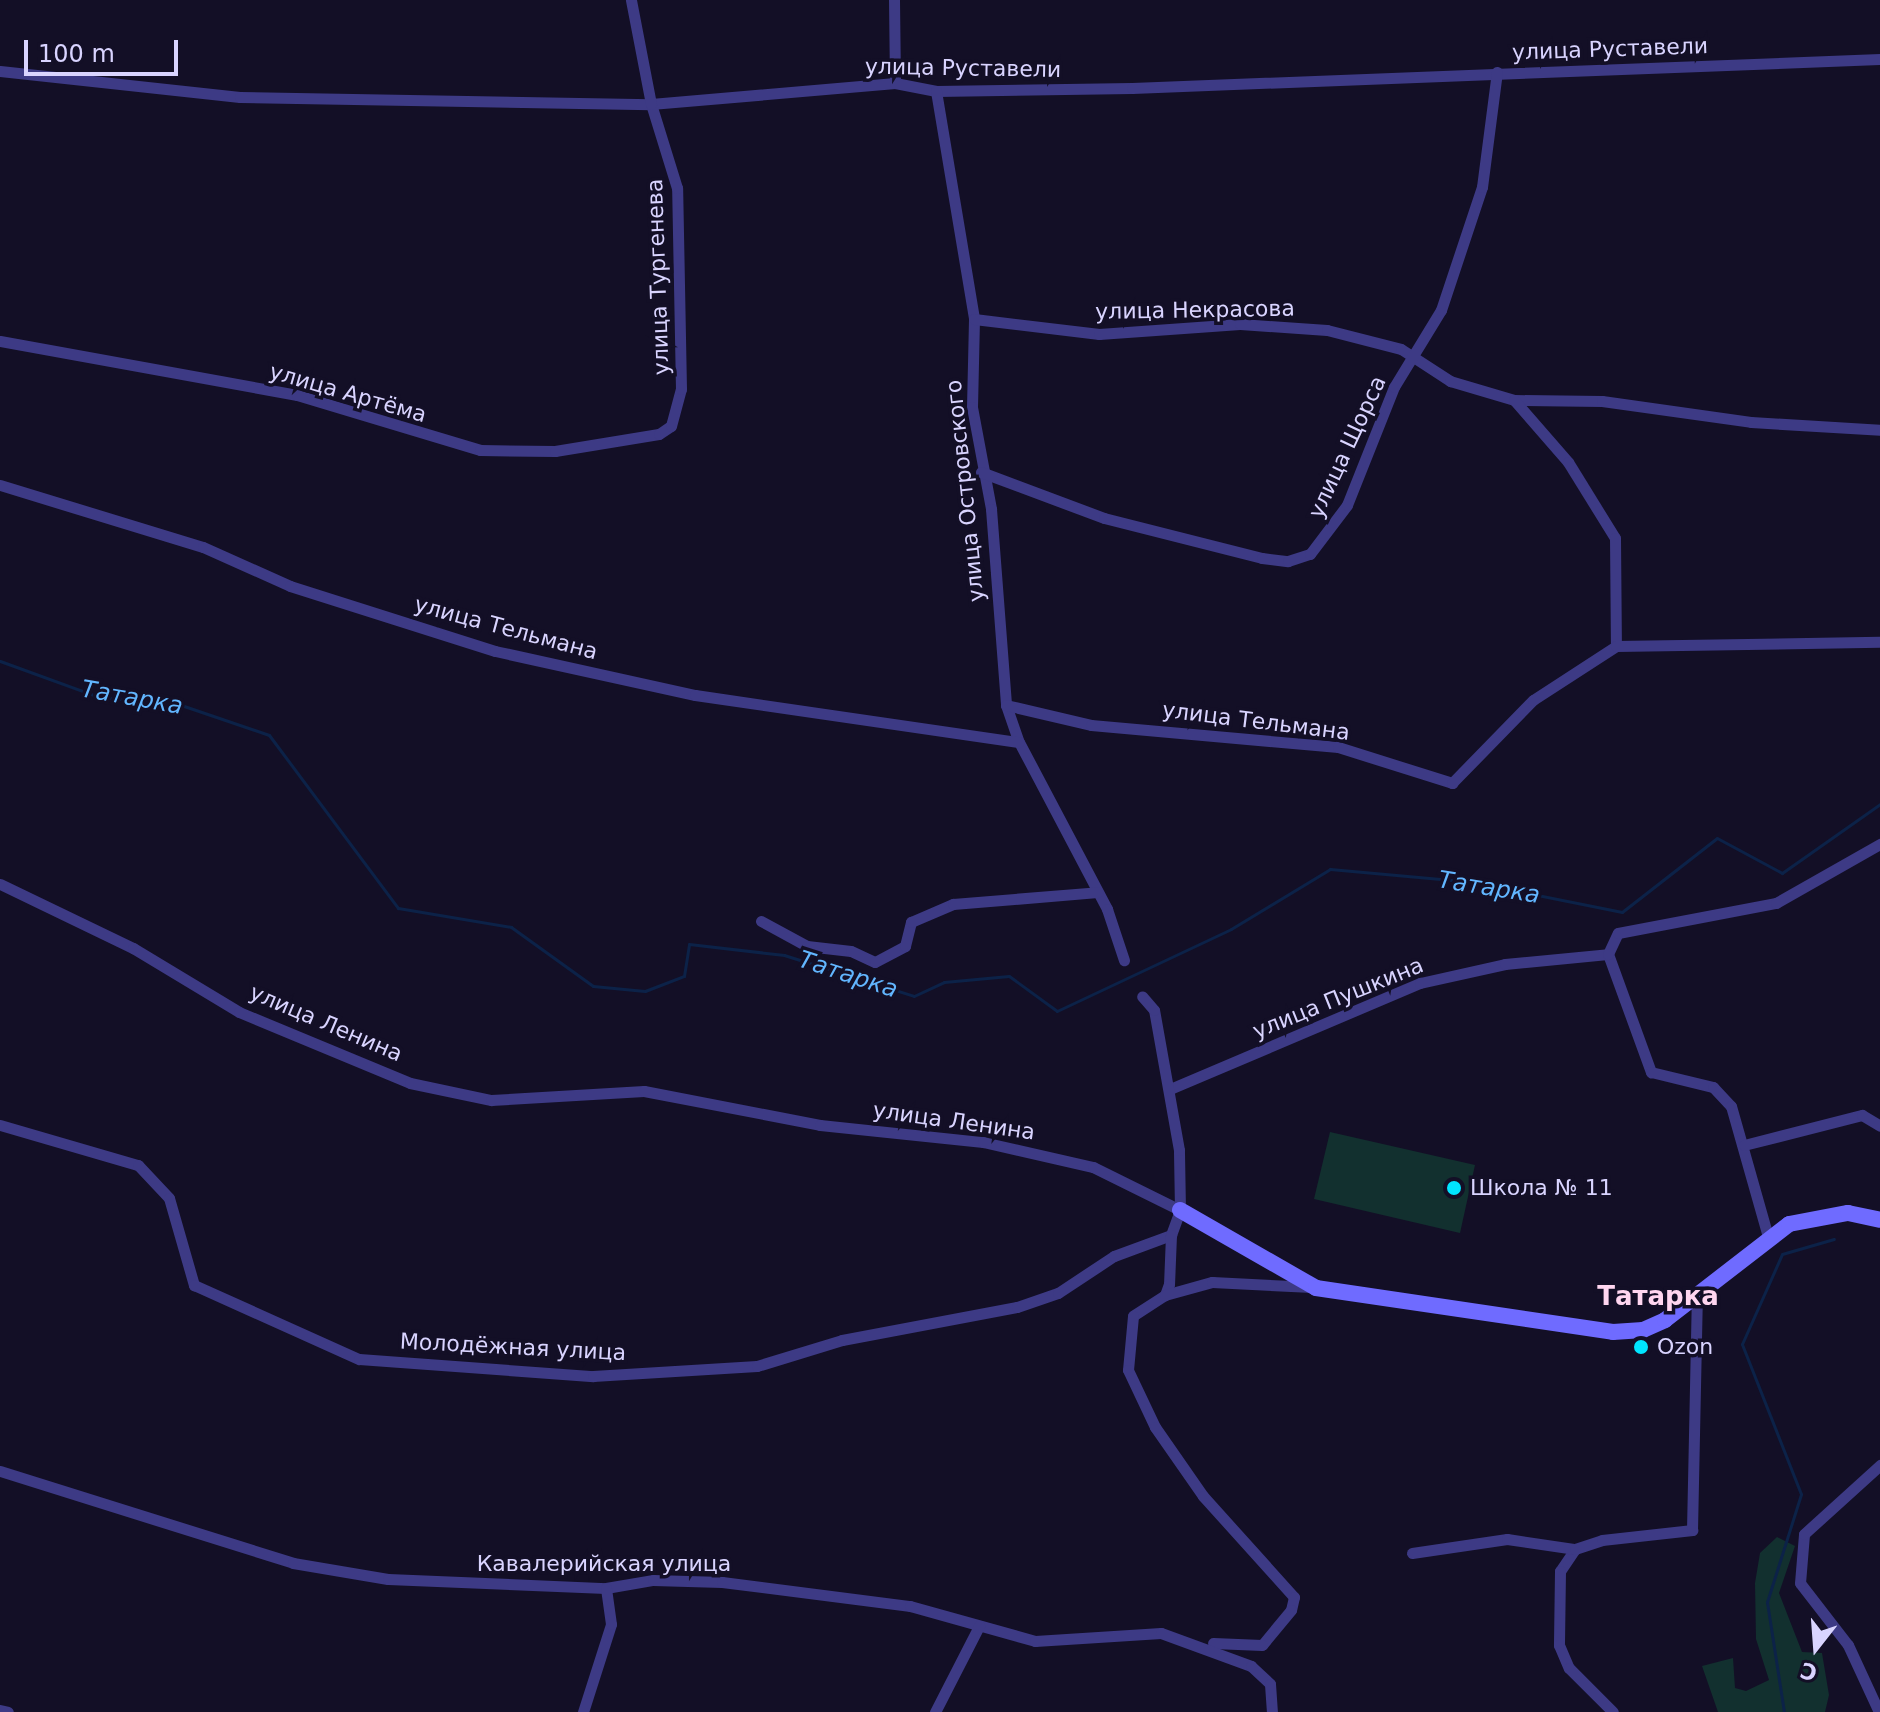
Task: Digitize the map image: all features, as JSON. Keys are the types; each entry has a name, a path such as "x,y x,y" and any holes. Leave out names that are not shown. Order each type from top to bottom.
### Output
{"street":[{"name":"улица Тургенева","path":"631,0 651,104 677,188 684,342 675,415"},
{"path":"894,0 895,83"},
{"name":"улица Руставели","path":"0,71 240,97 651,104 895,83 936,91 1880,59"},
{"name":"улица Щорса","path":"981,472 1104,518 1288,561 1310,554 1347,505 1394,387 1415,360 1441,310 1482,187 1497,72"},
{"name":"улица Островского","path":"936,91 974,319 972,407 981,472 991,509 1006,705 1019,742 1098,892 1124,960"},
{"name":"улица Некрасова","path":"974,319 1099,334 1288,325 1373,341 1415,360 1450,381 1514,400 1602,401 1751,422 1880,430"},
{"name":"улица Артёма","path":"0,341 297,395 480,450 525,454 644,439 671,426 675,415"},
{"path":"1514,400 1568,462 1615,538 1616,646 1880,642"},
{"name":"улица Тельмана","path":"0,485 203,547 290,586 495,651 695,695 863,715 1019,742"},
{"name":"улица Тельмана","path":"1006,705 1091,725 1338,747 1452,783 1533,700 1616,646"},
{"path":"1768,1237 1744,1145 1722,1093 1651,1072 1608,954 1618,933 1776,903 1880,844"},
{"name":"улица Ленина","path":"0,884 133,948 239,1012 410,1083 491,1100 644,1091 820,1125 983,1142 1093,1167 1180,1210 1316,1288 1613,1332 1643,1330 1697,1297 1768,1237 1824,1215 1880,1220"},
{"path":"761,921 807,946 851,951 875,962 905,946 911,922 953,904 1098,892"},
{"name":"улица Пушкина","path":"1170,1089 1420,983 1505,964 1608,954"},
{"path":"1142,996 1154,1010 1170,1089 1180,1210 1171,1235 1173,1268 1165,1295"},
{"path":"1744,1145 1862,1115 1880,1126"},
{"name":"Молодёжная улица","path":"0,1125 138,1165 169,1198 194,1285 359,1359 593,1376 757,1366 842,1340 1017,1307 1058,1293 1114,1256 1171,1235"},
{"path":"1196,1642 1262,1645 1295,1604 1203,1496 1135,1390 1128,1370 1128,1331 1141,1306 1165,1295 1212,1282 1316,1288"},
{"path":"1412,1553 1507,1539 1575,1549 1602,1540 1692,1530 1696,1499 1697,1297"},
{"path":"1879,1712 1872,1685 1848,1645 1800,1583 1804,1534 1880,1465"},
{"name":"Кавалерийская улица","path":"0,1471 293,1563 388,1579 606,1588 653,1580 722,1582 910,1606 1035,1641 1161,1633 1196,1642 1259,1673 1274,1695 1272,1712"},
{"path":"1575,1549 1560,1571 1559,1645 1569,1668 1613,1712"},
{"path":"583,1712 611,1624 606,1588"},
{"path":"935,1712 979,1626"},
{"path":"0,1710 8,1712"}],"green space":[{"path":"1330,1132 1475,1165 1460,1233 1314,1199"},
{"path":"1777,1537 1795,1546 1779,1593 1802,1652 1822,1653 1829,1695 1825,1712 1718,1712 1702,1666 1733,1658 1735,1688 1746,1691 1769,1680 1756,1639 1755,1583 1760,1553"}],"waterway":[{"name":"Татарка","path":"0,661 99,697 181,705 269,735 398,908 511,927 593,986 645,991 684,976 689,944 784,955 914,996 944,982 1009,976 1057,1011 1231,929 1330,869 1473,882 1622,912 1717,838 1782,873 1880,804"},
{"path":"1784,1712 1767,1602 1801,1494 1742,1344 1782,1254 1834,1239"}],"place":[{"name":"Школа № 11","path":"1454,1188"},
{"name":"Ozon","path":"1641,1347"}],"district":[{"name":"Татарка","path":"1658,1297"}]}
